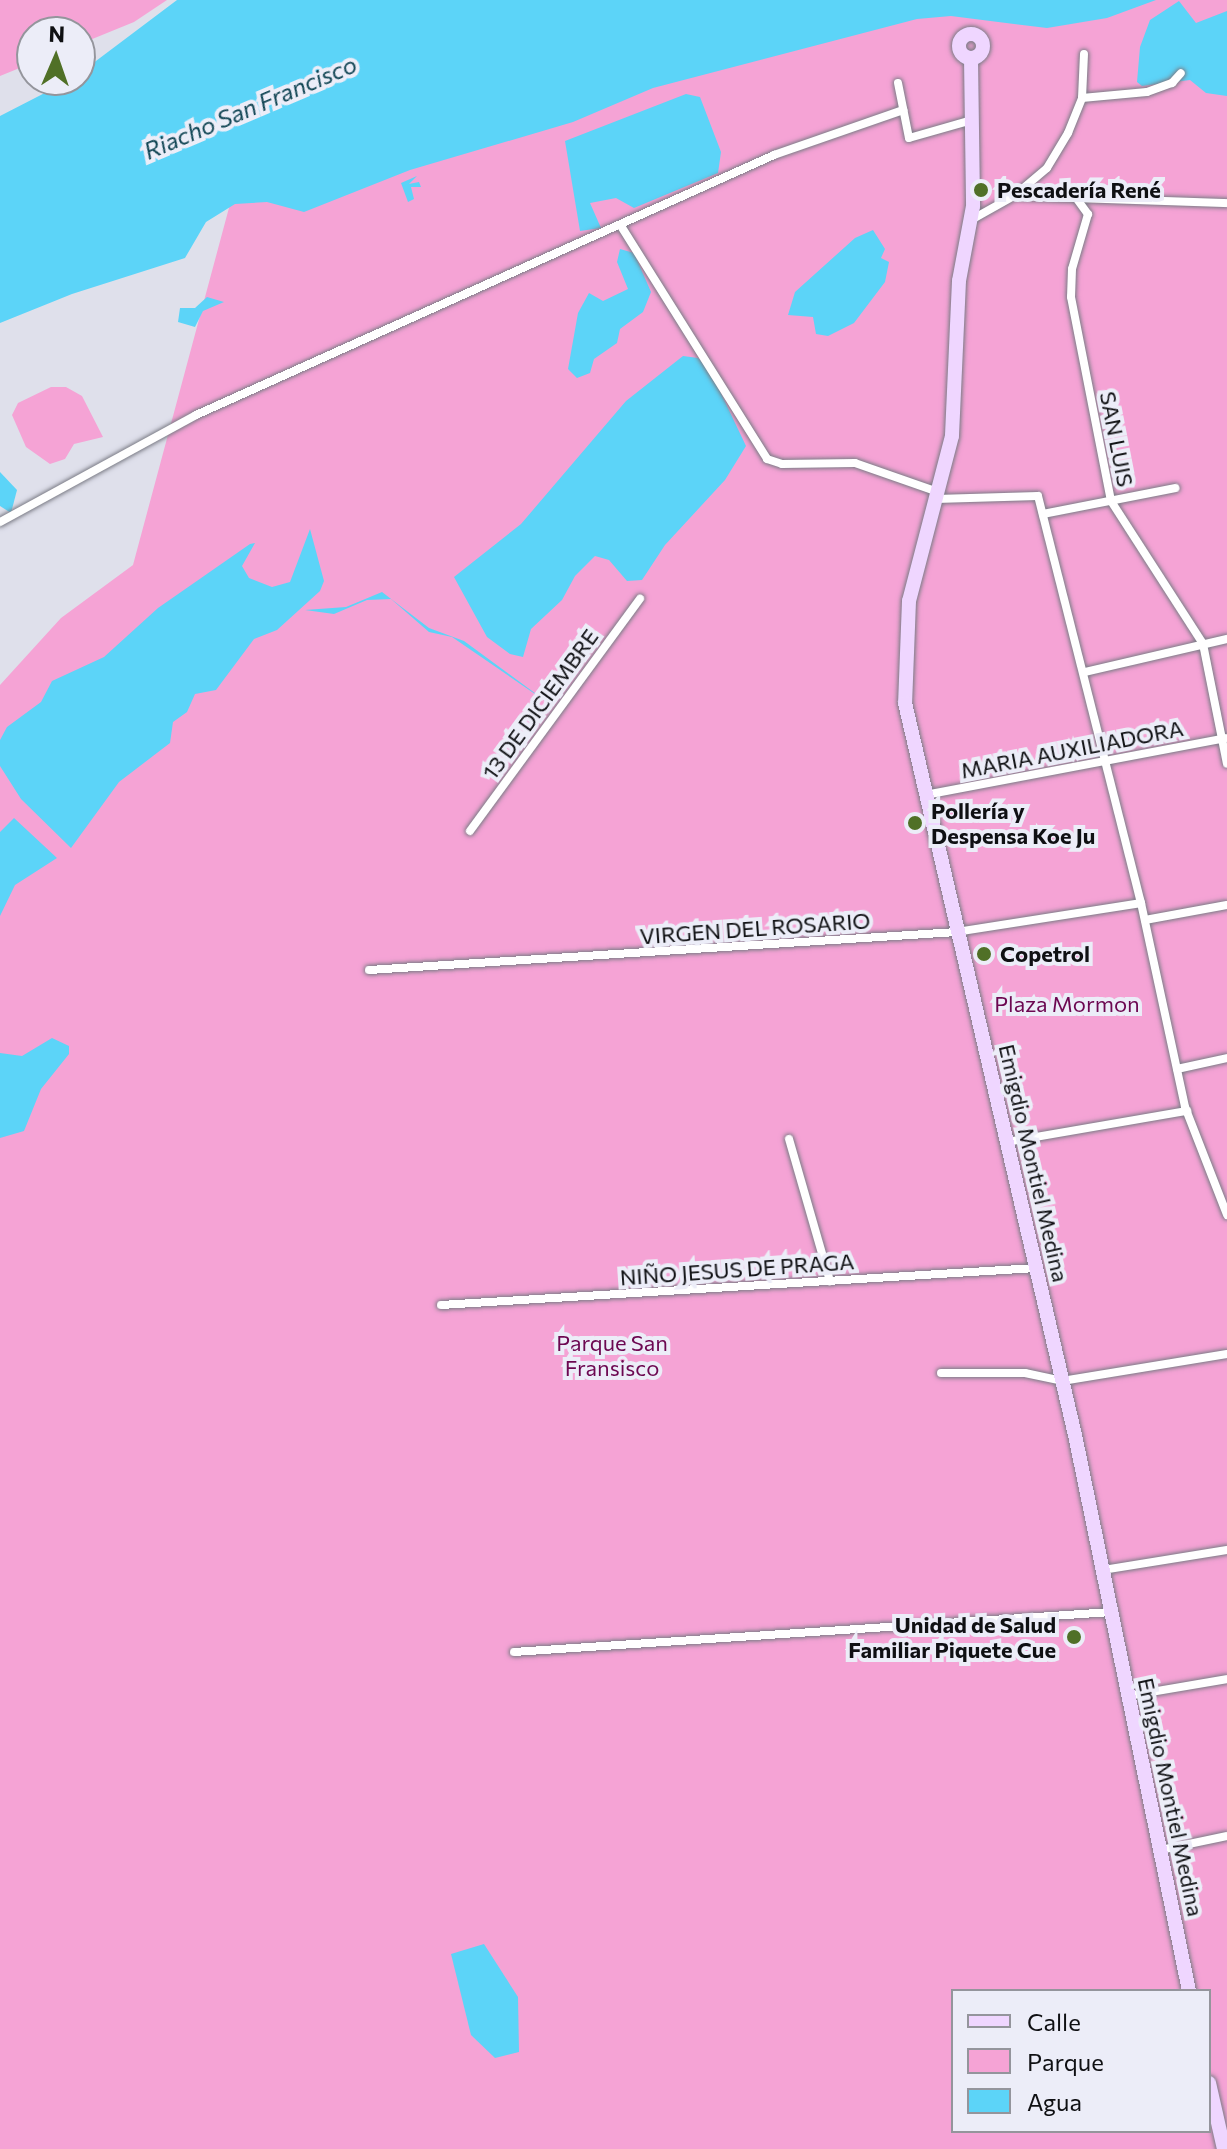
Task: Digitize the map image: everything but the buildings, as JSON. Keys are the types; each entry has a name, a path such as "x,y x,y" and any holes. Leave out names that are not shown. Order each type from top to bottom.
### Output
{"main road":[{"name":"Emigdio Montiel Medina","path":"971,58 971,221 958,293 952,436 909,601 904,654 905,703 924,796 1062,1381 1189,1989"},
{"path":"1211,2092 1224,2149"}],"street":[{"path":"971,221 1014,196 1047,168 1082,98 1084,54"},
{"path":"1082,98 1147,92 1172,83 1181,73"},
{"path":"898,83 909,138 972,120"},
{"path":"0,522 196,415 774,155 903,110"},
{"path":"1014,196 1074,195 1227,203"},
{"name":"SAN LUIS","path":"1074,195 1088,214 1072,269 1071,297 1111,501 1203,644 1225,738 1227,764"},
{"path":"621,226 767,459 782,464 855,463 937,496 1038,496 1046,513 1141,903 1187,1111 1222,1193 1227,1215"},
{"path":"1046,513 1175,488"},
{"name":"13 DE DICIEMBRE","path":"470,831 640,599"},
{"path":"1085,672 1227,639"},
{"name":"MARIA AUXILIADORA","path":"924,796 1225,738"},
{"name":"VIRGEN DEL ROSARIO","path":"369,970 956,932 1141,903"},
{"path":"1145,920 1227,905"},
{"path":"1177,1069 1227,1058"},
{"path":"1006,1142 1187,1111"},
{"path":"789,1139 830,1281"},
{"name":"NIÑO JESUS DE PRAGA","path":"441,1305 1036,1268"},
{"path":"941,1373 1025,1373 1062,1381 1227,1354"},
{"path":"1103,1570 1227,1550"},
{"path":"514,1652 1111,1612"},
{"path":"1128,1696 1227,1679"},
{"path":"1160,1850 1227,1836"}],"green space":[{"path":"0,0 167,0 134,22 96,37 96,16 16,16 16,70 0,76"},
{"name":"Parque San Fransisco","path":"673,0 1227,0 1227,2149 0,2149 0,685 61,618 133,565 269,59"},
{"path":"51,387 66,387 82,396 103,437 74,444 65,459 50,464 26,447 12,415 18,403"}],"water":[{"name":"Riacho San Francisco","path":"177,0 1156,0 1107,18 1047,28 951,16 917,19 653,88 573,122 410,170 304,212 267,202 235,204 206,222 185,258 72,294 0,323 0,116 39,96 96,96 96,61"},
{"path":"1179,1 1196,23 1227,11 1227,96 1206,93 1190,80 1142,86 1137,82 1140,47 1150,20"},
{"path":"686,94 700,97 721,152 718,173 634,208 616,198 590,203 601,228 580,231 565,141"},
{"path":"417,176 409,184 419,182 421,187 411,187 414,199 408,202 401,183"},
{"path":"873,230 885,249 881,258 889,262 885,282 854,323 828,336 816,334 813,317 788,315 795,292 855,238"},
{"path":"620,249 634,253 651,292 643,312 620,329 617,343 594,359 590,373 577,378 568,369 578,313 589,293 603,301 628,289 617,262"},
{"path":"207,297 224,302 203,311 195,327 178,322 180,308 195,308"},
{"path":"683,356 698,358 709,368 746,446 725,480 665,545 642,580 627,581 609,560 595,556 575,576 562,600 531,629 523,657 510,654 487,637 454,577 521,524 626,401"},
{"path":"0,472 17,490 11,513 0,506"},
{"path":"310,529 324,581 320,591 277,630 254,639 216,690 195,694 187,712 173,722 170,743 119,782 71,848 21,799 0,766 0,740 7,727 41,702 52,681 104,657 158,608 250,544 255,543 242,566 249,578 272,587 290,582"},
{"path":"382,592 429,628 464,641 551,705 452,637 429,632 391,599 367,600 334,614 305,610 346,607"},
{"path":"14,818 57,858 15,885 0,916 0,832"},
{"path":"52,1038 69,1046 69,1054 41,1089 24,1131 0,1138 0,1053 22,1056"},
{"path":"484,1944 518,1997 519,2052 495,2058 471,2035 451,1954"}],"place":[{"name":"Pescadería René","path":"981,190"},
{"name":"Pollería y Despensa Koe Ju","path":"915,823"},
{"name":"Copetrol","path":"984,954"},
{"name":"Unidad de Salud Familiar Piquete Cue","path":"1074,1637"}],"park label":[{"name":"Plaza Mormon","path":"1067,1004"}]}
